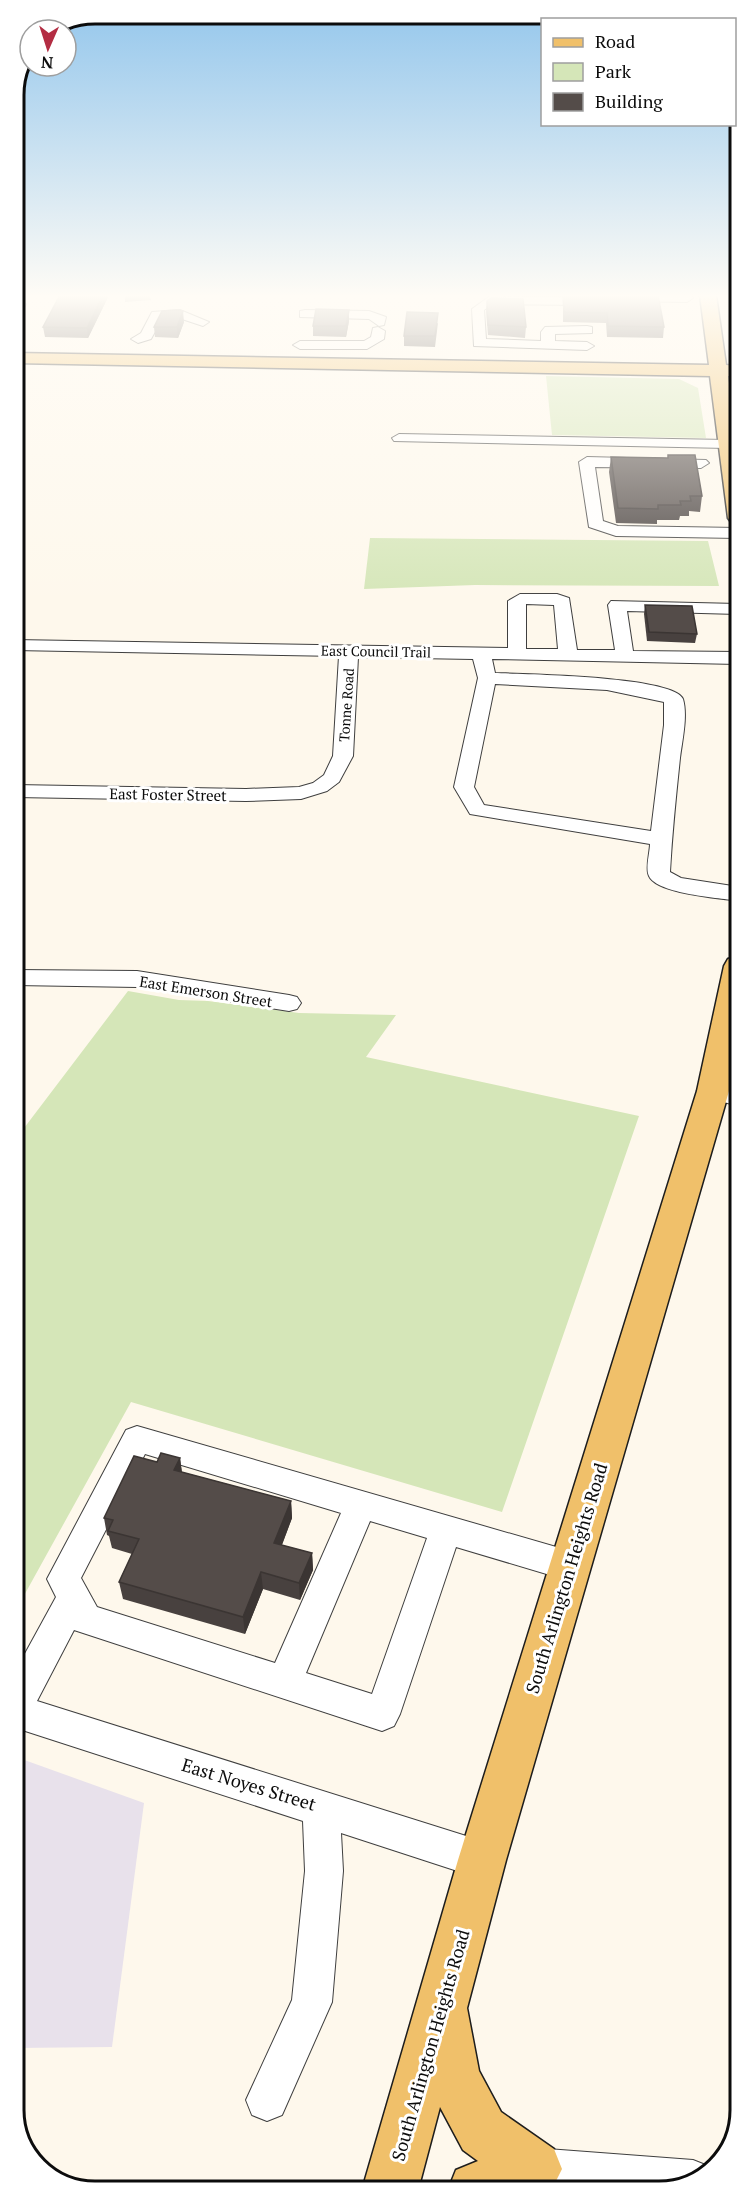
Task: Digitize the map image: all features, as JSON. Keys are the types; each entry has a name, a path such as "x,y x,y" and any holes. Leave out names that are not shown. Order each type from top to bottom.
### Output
{"main road":[{"path":"721,398 730,464"},
{"name":"South Arlington Heights Road","path":"392,2181 482,1860 570,1566 726,1094 730,1055"},
{"path":"441,2005 454,2078 482,2131 534,2169"},
{"path":"501,2181 534,2169"}],"street":[{"path":"399,438 727,444"},
{"path":"586,441 595,524 603,528 730,533"},
{"path":"587,462 701,463"},
{"path":"516,654 517,601 520,599 557,599 563,602 568,655"},
{"path":"625,656 617,604 730,609"},
{"name":"East Council Trail","path":"24,645 730,658"},
{"name":"Tonne Road","path":"320,787 332,778 343,756 349,650"},
{"path":"481,653 487,678 464,788 477,810 661,839"},
{"path":"487,678 606,685 658,692 673,699 674,725 659,875 675,884 730,893"},
{"name":"East Foster Street","path":"24,790 246,795 301,793 320,787"},
{"name":"East Emerson Street","path":"24,977 138,980 182,984 289,1004"},
{"path":"446,1529 382,1714 86,1619 64,1579 137,1439 361,1504 446,1529 570,1566"},
{"path":"284,1683 361,1504"},
{"path":"24,1689 74,1598"},
{"name":"East Noyes Street","path":"24,1714 482,1860"},
{"path":"267,2100 312,2002 324,1871 321,1807"},
{"path":"534,2169 673,2180"}],"shaded area":[{"path":"24,1760 144,1803 112,2047 24,2048"}],"green space":[{"path":"548,398 700,398 706,438 552,435"},
{"path":"370,538 708,541 719,586 475,585 364,589"},
{"path":"128,991 179,1000 208,1001 299,1013 396,1015 366,1057 639,1116 502,1512 131,1402 24,1596 24,1128"}],"building":[{"path":"668,455 695,455 702,496 690,496 691,501 680,501 681,505 658,505 658,509 618,508 611,457 668,458"},
{"path":"645,605 692,606 697,634 649,632"},
{"path":"161,1453 180,1458 174,1470 291,1501 274,1543 312,1553 299,1583 261,1572 243,1617 119,1582 139,1539 108,1531 113,1520 104,1518 134,1456 157,1462"}]}
